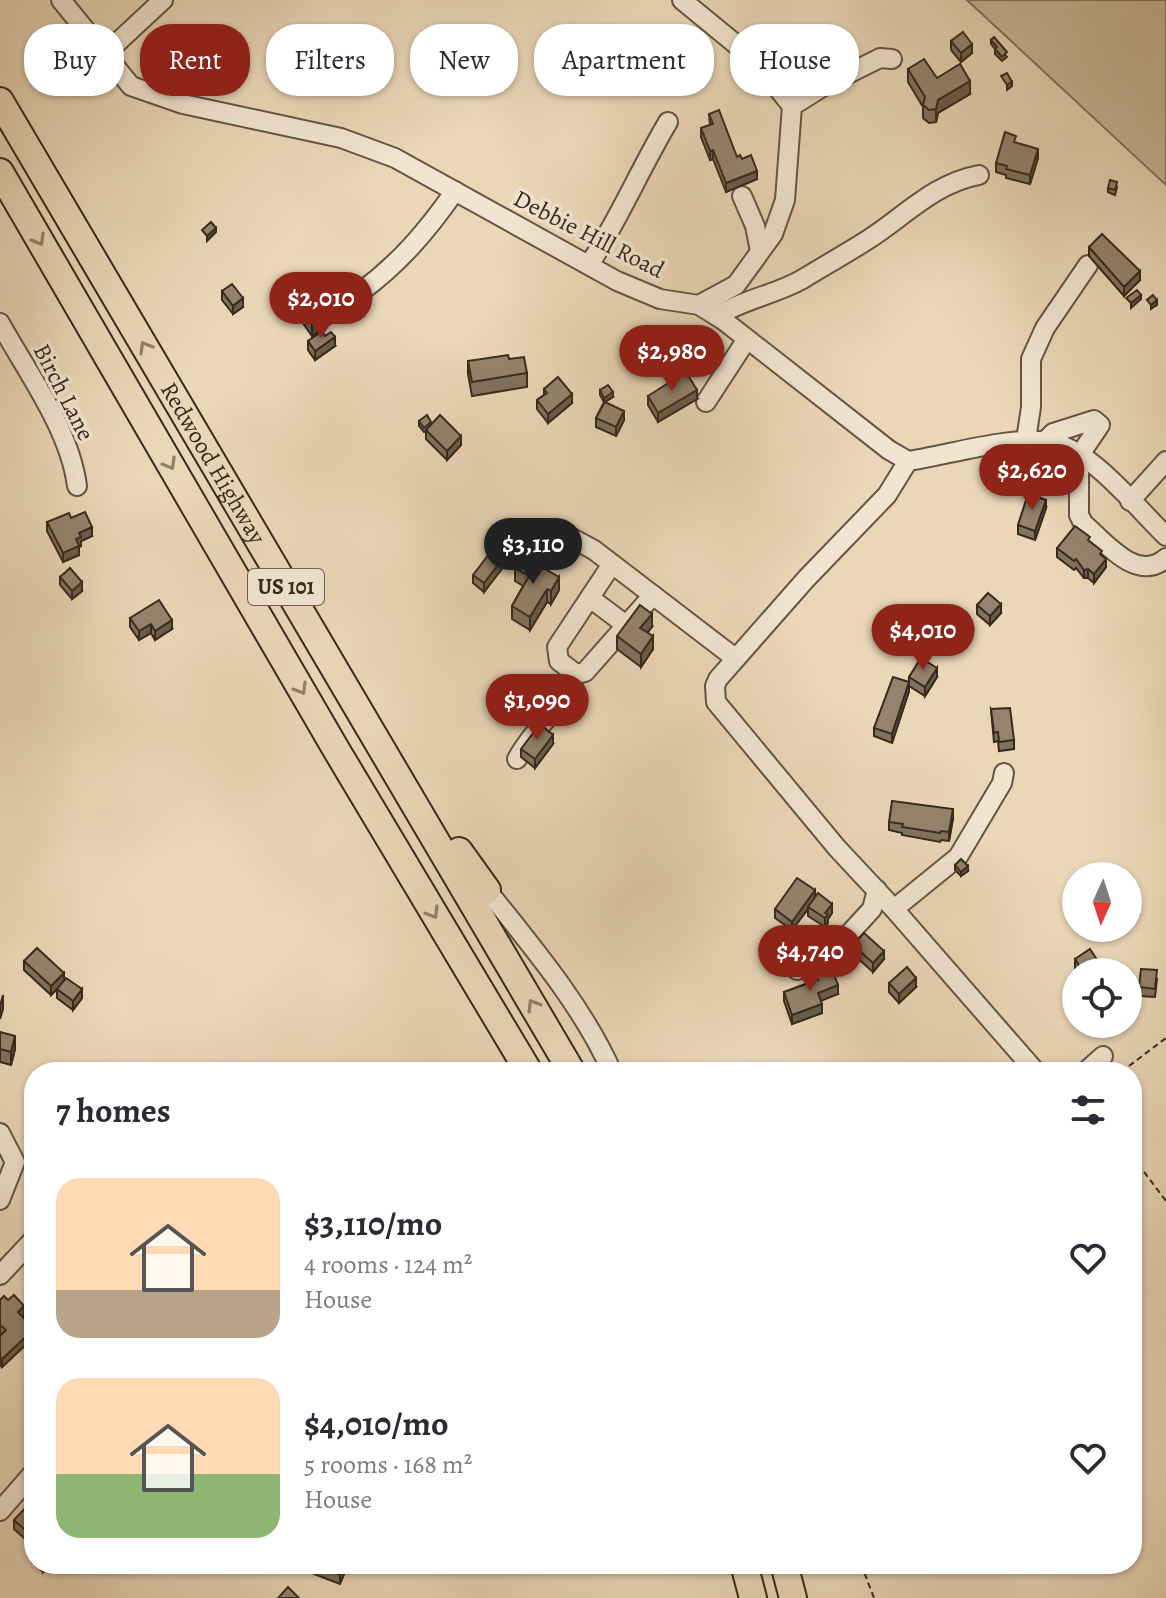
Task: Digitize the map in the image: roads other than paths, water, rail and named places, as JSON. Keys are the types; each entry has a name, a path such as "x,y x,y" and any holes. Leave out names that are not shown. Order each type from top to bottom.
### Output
{"highway":[{"name":"Redwood Highway","path":"0,101 566,1062"},
{"name":"Redwood Highway","path":"0,172 337,751 523,1062"},
{"path":"322,648 487,890"},
{"path":"747,1574 753,1598"},
{"path":"787,1574 793,1598"}],"street":[{"name":"Debbie Hill Road","path":"61,0 81,24"},
{"path":"124,36 163,0"},
{"path":"682,0 755,60 792,106 785,200 773,234 736,285 699,305"},
{"path":"792,106 880,58 892,59"},
{"name":"Debbie Hill Road","path":"124,77 131,86 183,104 341,138 395,158 617,281 660,299 699,305 889,450 908,461"},
{"path":"589,265 611,231 668,122"},
{"path":"717,316 737,304 797,282 871,238 920,201 957,179 979,175"},
{"path":"359,293 388,272 424,235 455,191"},
{"path":"742,196 755,226 760,251"},
{"path":"1035,441 1031,359 1045,328 1088,265"},
{"name":"Birch Lane","path":"0,323 57,425 75,469 77,486"},
{"path":"706,402 747,339"},
{"path":"1035,441 1094,420 1100,425 1079,456 1079,515 1083,523 1128,562 1151,566 1166,558"},
{"path":"1027,1062 837,848 721,710 716,702 715,686 735,658 806,579 887,495 908,461 1035,441 1056,443 1090,462 1166,536"},
{"path":"1130,501 1166,461"},
{"path":"570,537 594,550 735,658"},
{"path":"612,564 557,647 559,661 576,674 585,672 653,595"},
{"path":"590,598 626,625"},
{"path":"517,759 527,740 569,691 576,674"},
{"path":"894,909 958,857 1002,783 1004,773"},
{"path":"487,890 572,1000 608,1062"},
{"path":"797,970 826,959 872,909 877,890"},
{"path":"1096,1062 1103,1056"},
{"path":"0,1133 15,1162 0,1200"},
{"path":"0,1275 24,1250"},
{"path":"0,1511 24,1483"}]}
